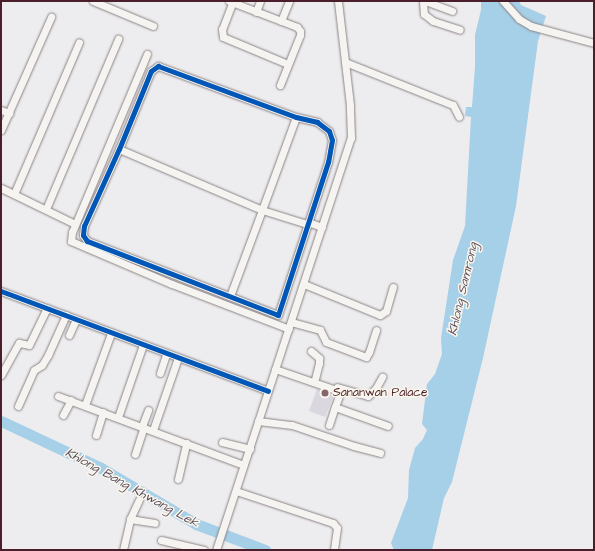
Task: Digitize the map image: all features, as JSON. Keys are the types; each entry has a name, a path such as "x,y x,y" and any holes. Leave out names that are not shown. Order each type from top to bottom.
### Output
{"street":[{"path":"93,1 110,4 154,26"},
{"path":"256,12 260,1"},
{"path":"281,21 289,1"},
{"path":"216,550 351,138 350,105 338,1"},
{"path":"452,11 424,1 424,14 433,21 460,30"},
{"path":"503,1 519,19 549,32 594,43"},
{"path":"280,85 300,35 300,31 297,27 231,2 222,29 223,37 288,64"},
{"path":"1,130 51,16"},
{"path":"46,209 118,39"},
{"path":"14,194 79,42"},
{"path":"147,54 75,224 71,239 73,243 289,329"},
{"path":"345,62 453,104 459,117"},
{"path":"158,66 296,117 316,122 329,131 332,140 328,162 278,315 88,241 83,235 84,226 119,149 151,71 158,66"},
{"path":"1,110 9,113"},
{"path":"230,296 296,117"},
{"path":"119,149 244,204 322,227"},
{"path":"1,188 75,224"},
{"path":"304,284 380,315 386,311 393,288"},
{"path":"1,291 268,391"},
{"path":"1,375 19,342 29,345 47,308"},
{"path":"18,406 34,370 42,365 48,355 66,315"},
{"path":"69,335 76,319"},
{"path":"291,322 320,330 326,342 366,357 376,330"},
{"path":"85,405 111,332"},
{"path":"118,417 143,345"},
{"path":"311,351 318,358 319,363 315,379"},
{"path":"160,372 166,354"},
{"path":"153,430 178,358"},
{"path":"276,367 368,396 376,388 382,377"},
{"path":"276,367 339,391 340,393 329,425"},
{"path":"58,396 244,465"},
{"path":"63,415 71,400"},
{"path":"335,407 388,426"},
{"path":"135,454 148,410"},
{"path":"96,435 103,412"},
{"path":"258,421 292,425 354,446 380,453"},
{"path":"222,442 250,449"},
{"path":"178,479 186,443"},
{"path":"236,491 333,523 336,528 334,550"},
{"path":"123,550 130,519 139,500"},
{"path":"130,519 155,523"},
{"path":"161,540 204,550"}],"water":[{"name":"Khlong Samrong","path":"481,1 519,1 521,5 546,16 538,41 516,206 483,358 452,482 444,498 432,550 394,550 391,543 408,498 409,470 415,448 423,439 427,430 422,424 427,384 435,374 442,354 441,338 453,260 465,226 471,117 465,116 466,107 472,107 475,67 475,35 481,10"}],"building":[{"path":"317,389 334,395 325,417 309,411"}],"waterway":[{"name":"Khlong Bang Khwang Lek","path":"1,421 101,468 196,524 265,550"}],"cycle path":[{"path":"158,66 296,117 317,122 329,131 332,140 328,162 278,315 87,241 83,235 84,226 119,149 151,71 158,66"},
{"path":"1,291 268,391"}],"place":[{"name":"Sananwan Palace","path":"325,393"}]}
